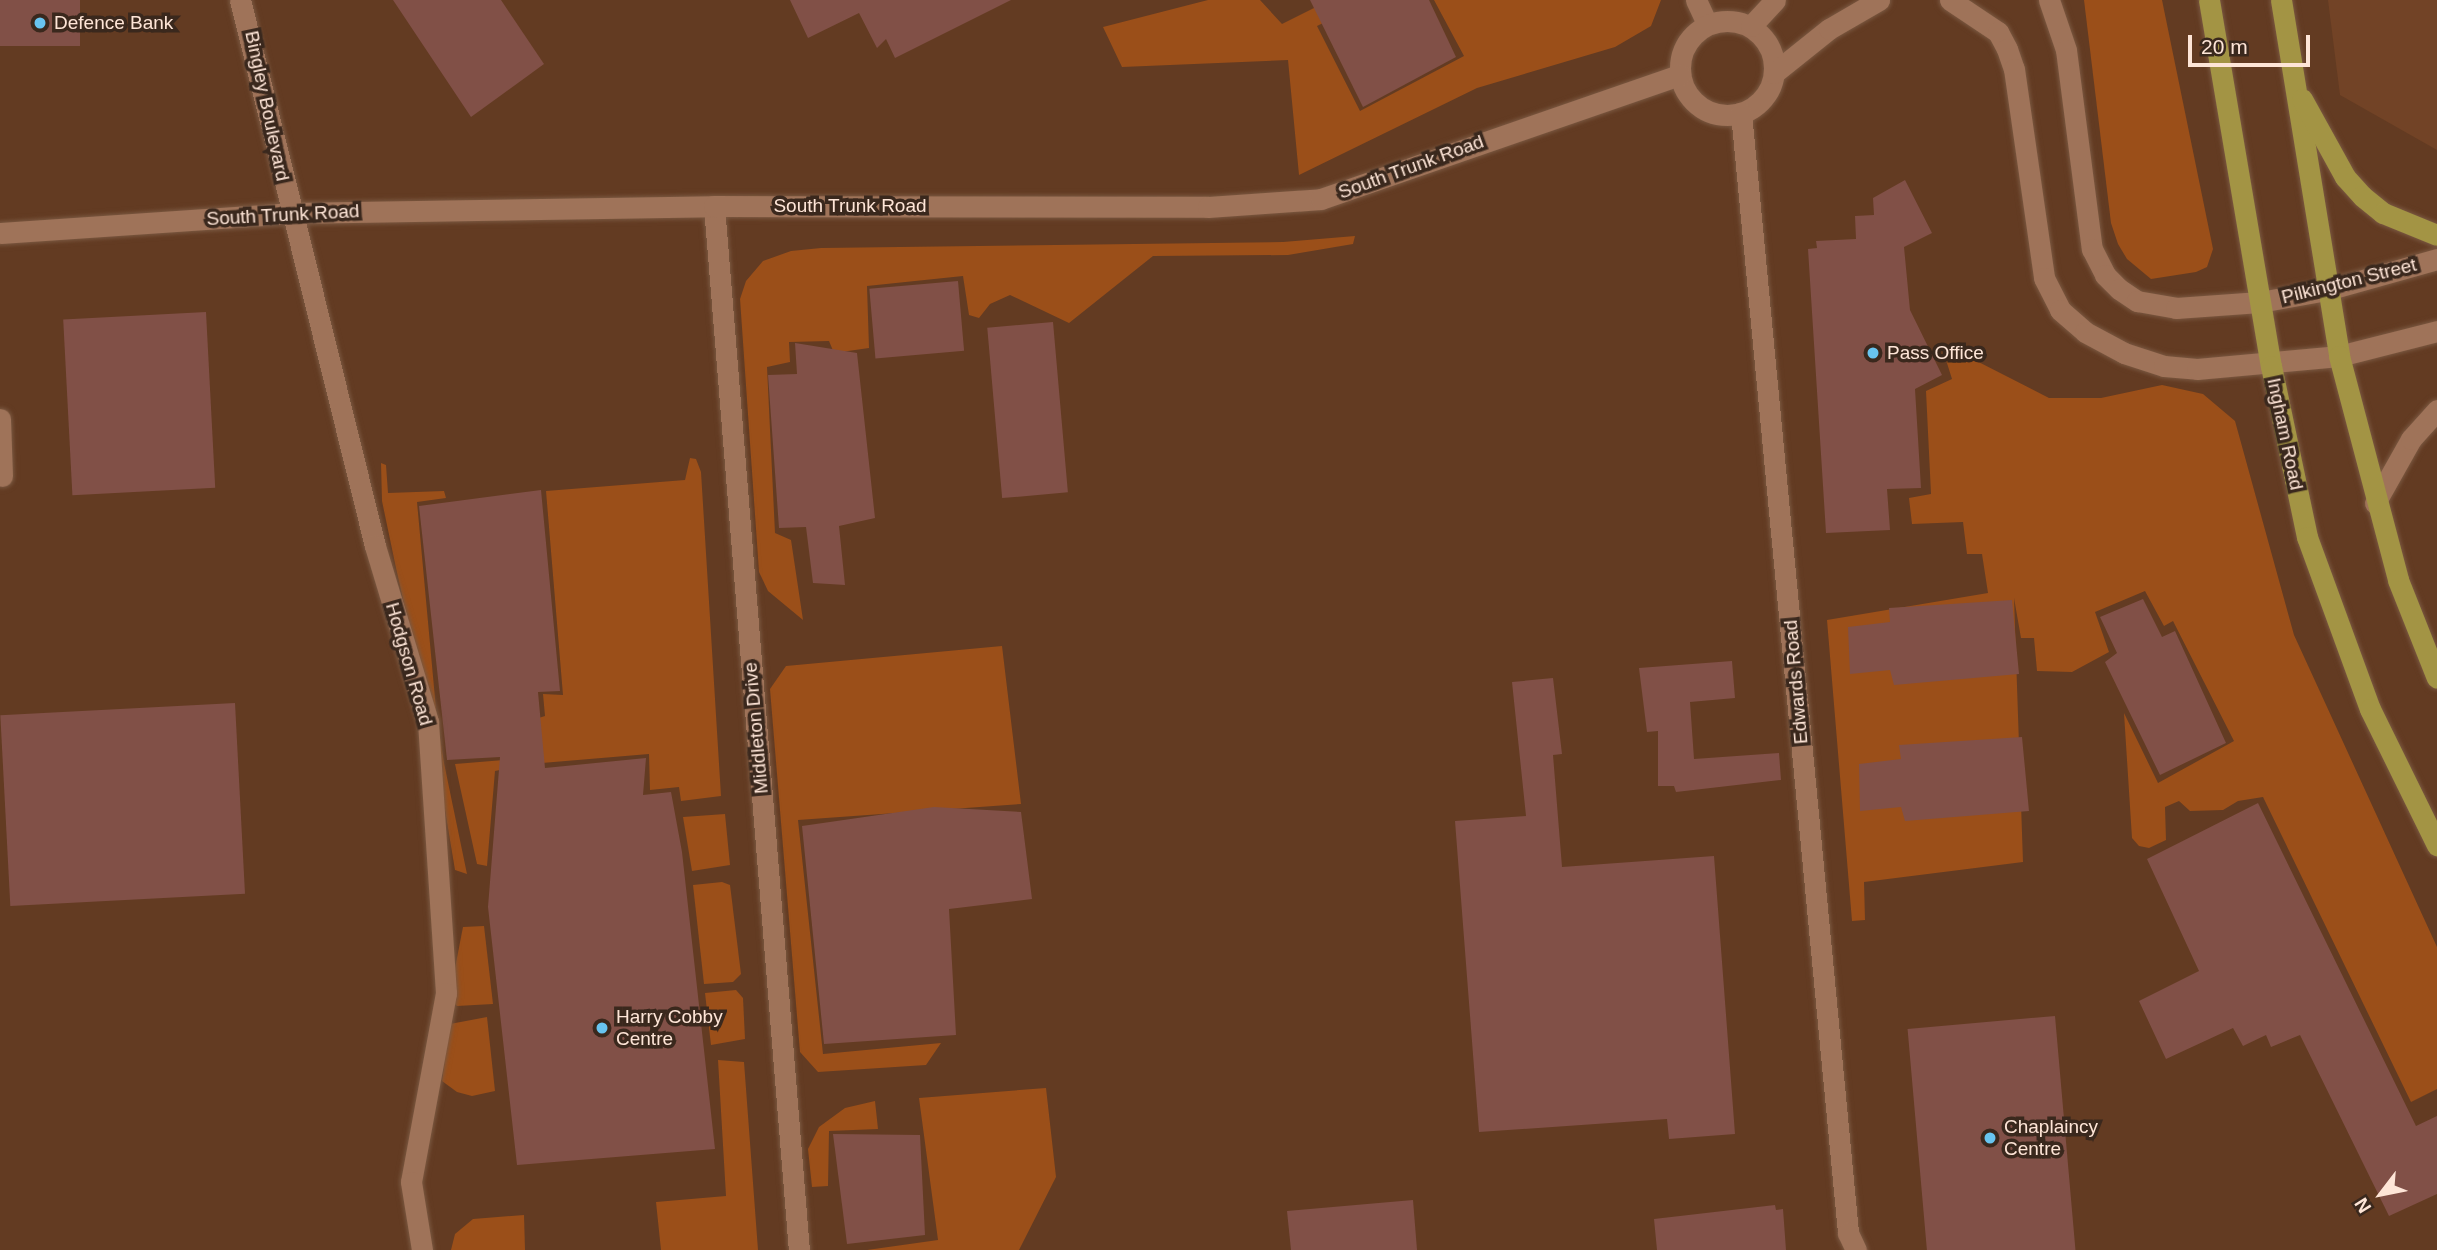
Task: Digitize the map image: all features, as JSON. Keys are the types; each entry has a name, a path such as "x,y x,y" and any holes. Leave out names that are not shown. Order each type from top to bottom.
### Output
{"main road":[{"name":"Ingham Road","path":"2208,0 2271,366 2307,537 2342,643 2437,845"},
{"path":"2281,0 2339,356 2375,503 2398,580 2437,678"},
{"path":"2294,85 2345,177 2362,196 2382,213 2437,235"}],"street":[{"name":"Bingley Boulevard","path":"240,0 290,213"},
{"path":"1696,0 1707,24"},
{"path":"1751,26 1775,0"},
{"path":"1774,73 1829,29 1879,0"},
{"path":"1950,0 1998,32 2007,49 2014,69 2045,278 2060,310 2085,332 2124,353 2164,366 2271,366 2339,356 2437,331"},
{"name":"Pilkington Street","path":"2049,0 2066,50 2092,249 2105,275 2128,295 2150,304 2176,307 2260,302 2327,290 2437,259"},
{"path":"1729,20 1751,26 1765,38 1774,73 1769,90 1758,104 1741,113 1717,114 1695,104 1680,75 1685,44 1707,24 1729,20"},
{"name":"South Trunk Road","path":"0,233 290,213 714,206 1208,207 1321,199 1680,75"},
{"name":"Edwards Road","path":"1741,113 1847,1219 1856,1250"},
{"name":"Middleton Drive","path":"714,206 799,1250"},
{"name":"Hodgson Road","path":"290,213 375,546 428,722 446,993 411,1182 422,1250"},
{"path":"2375,503 2411,439 2437,410"},
{"path":"0,419 2,476"}],"shaded area":[{"path":"1208,0 1260,0 1282,24 1330,0 1355,7 1317,26 1360,111 1464,56 1434,0 1661,0 1651,26 1615,47 1477,88 1299,175 1288,60 1122,67 1103,27"},
{"path":"2084,0 2162,0 2213,249 2207,267 2196,272 2151,279 2127,259 2118,244 2111,223"},
{"path":"2328,0 2437,0 2437,150 2340,95"},
{"path":"1355,236 1353,244 1288,255 1153,256 1069,323 1010,295 990,304 979,318 969,315 963,276 867,286 869,348 834,353 829,341 789,342 790,362 767,367 775,533 791,540 803,620 768,591 759,572 740,299 746,281 763,261 791,251 821,248 1283,242"},
{"path":"1957,351 2049,398 2101,398 2162,385 2203,394 2235,421 2294,635 2437,947 2437,1089 2411,1102 2263,797 2238,801 2223,810 2190,811 2179,801 2165,807 2166,840 2149,848 2139,846 2132,838 2124,713 2158,783 2234,741 2173,621 2164,626 2145,591 2095,612 2109,652 2072,672 2037,671 2034,638 2021,638 2014,598 2023,862 1864,882 1865,920 1852,921 1827,620 1988,593 1982,554 1967,554 1963,522 1912,524 1909,498 1931,494 1926,391 1952,379 1946,360"},
{"path":"690,458 696,459 701,472 721,796 681,801 679,787 650,790 649,754 530,764 495,771 487,866 477,864 455,764 529,758 529,721 545,716 543,694 563,695 546,491 685,480"},
{"path":"381,463 386,465 388,493 444,491 446,498 417,502 437,720 430,719 396,568 382,501"},
{"path":"1002,646 1021,804 798,820 823,1054 941,1043 926,1065 818,1072 800,1052 770,689 786,666"},
{"path":"439,731 467,874 455,870 432,732"},
{"path":"725,814 730,865 692,871 683,817"},
{"path":"722,882 730,885 741,974 733,982 704,984 693,885"},
{"path":"484,926 493,1004 457,1006 449,999 463,927"},
{"path":"736,990 743,998 745,1039 711,1045 705,993"},
{"path":"487,1017 495,1091 472,1096 457,1092 442,1081 450,1024"},
{"path":"718,1060 744,1062 758,1250 661,1250 656,1202 726,1196"},
{"path":"1046,1088 1056,1177 1019,1250 867,1250 938,1240 919,1098"},
{"path":"875,1101 878,1129 829,1131 828,1186 812,1187 808,1149 819,1127 845,1108"},
{"path":"524,1215 525,1250 451,1250 455,1234 473,1219"}],"building":[{"name":"Defence Bank","path":"0,0 80,0 80,46 0,46"},
{"path":"393,0 501,0 544,64 471,117"},
{"path":"790,0 1011,0 895,58 886,39 877,48 859,13 808,38"},
{"path":"1310,0 1429,0 1456,57 1363,107"},
{"name":"Pass Office","path":"1905,180 1932,233 1904,247 1910,310 1942,375 1915,389 1921,488 1887,489 1890,530 1826,533 1808,249 1817,248 1816,241 1856,239 1855,216 1874,215 1873,198"},
{"path":"958,281 964,351 875,358 869,289"},
{"path":"206,312 215,488 72,495 63,319"},
{"path":"1053,322 1068,492 1002,498 987,328"},
{"path":"795,343 857,353 875,518 839,526 845,585 813,583 806,527 779,528 768,375 797,374"},
{"name":"Harry Cobby Centre","path":"541,490 560,691 538,692 545,768 646,758 643,795 671,792 682,852 715,1149 517,1165 488,907 500,757 447,760 419,506"},
{"path":"2143,599 2162,637 2175,631 2226,743 2160,775 2105,662 2117,653 2100,617"},
{"path":"2012,600 2019,674 1894,685 1890,670 1850,674 1848,627 1890,622 1889,608"},
{"path":"1732,661 1735,698 1690,702 1694,759 1779,753 1781,780 1676,792 1674,786 1658,786 1658,731 1647,732 1639,668"},
{"path":"1553,678 1562,754 1553,755 1562,867 1714,856 1735,1134 1669,1139 1667,1119 1479,1132 1455,821 1526,816 1512,682"},
{"path":"235,703 245,894 10,906 0,715"},
{"path":"2022,737 2029,811 1905,821 1901,807 1860,811 1859,764 1901,759 1899,745"},
{"path":"2258,803 2416,1126 2437,1116 2437,1194 2389,1216 2300,1035 2271,1047 2266,1035 2243,1046 2233,1028 2166,1059 2139,1001 2199,971 2147,859"},
{"path":"934,807 1021,812 1032,899 949,909 956,1035 824,1044 802,826"},
{"name":"Chaplaincy Centre","path":"2055,1016 2075,1250 1927,1250 1908,1029"},
{"path":"833,1134 920,1135 925,1235 847,1244"},
{"path":"1413,1200 1417,1250 1291,1250 1287,1211"},
{"path":"1775,1205 1776,1210 1783,1209 1786,1250 1657,1250 1654,1219"}],"place":[{"name":"Defence Bank","path":"40,23"},
{"name":"Pass Office","path":"1873,353"},
{"name":"Harry Cobby Centre","path":"602,1028"},
{"name":"Chaplaincy Centre","path":"1990,1138"}]}
